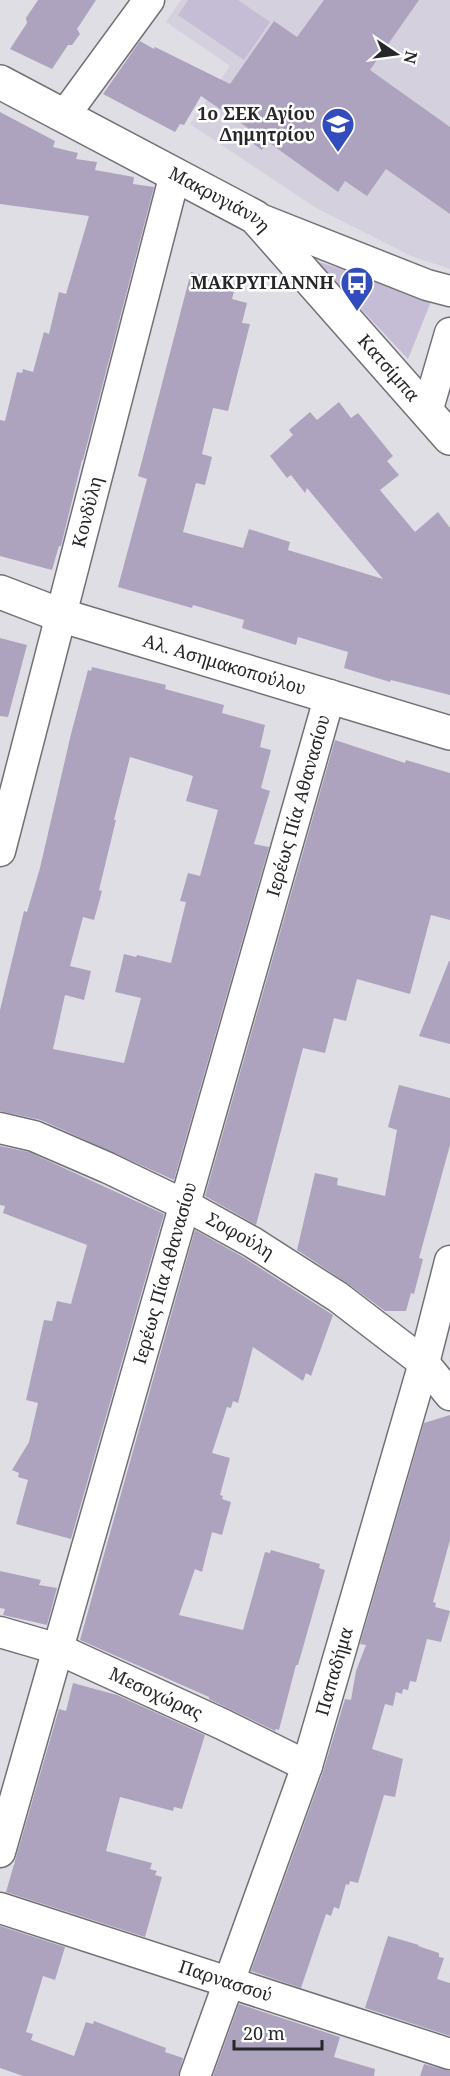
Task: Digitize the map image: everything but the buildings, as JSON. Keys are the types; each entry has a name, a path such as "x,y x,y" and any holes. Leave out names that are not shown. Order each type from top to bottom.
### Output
{"street":[{"path":"64,116 149,0"},
{"name":"Μακρυγιάννη","path":"0,82 255,217 427,285 450,291"},
{"name":"Κονδύλη","path":"0,850 175,174"},
{"name":"Κατσίμπα","path":"255,217 450,438"},
{"path":"427,412 450,333"},
{"name":"Αλ. Ασημακοπούλου","path":"0,592 60,615 450,733"},
{"name":"Ιερέως Πία Αθανασίου","path":"0,1852 330,695"},
{"name":"Σοφούλη","path":"0,1128 34,1136 108,1168 185,1205 252,1242 338,1297 424,1363 450,1395"},
{"name":"Παπαδήμα","path":"195,2076 307,1766 424,1363 450,1261"},
{"path":"424,1363 450,1347"},
{"name":"Μεσοχώρας","path":"0,1632 58,1649 222,1724 307,1766"},
{"name":"Παρνασσού","path":"0,1908 450,2054"}],"shaded area":[{"path":"181,0 450,0 450,269 411,256 316,208 190,124 230,66 166,22"},
{"path":"188,0 238,0 270,22 244,60 178,15"},
{"path":"316,261 432,299 408,359"}],"place":[{"name":"1ο ΣΕΚ Αγίου Δημητρίου","path":"338,153"},
{"name":"ΜΑΚΡΥΓΙΑΝΝΗ","path":"357,312"}]}
